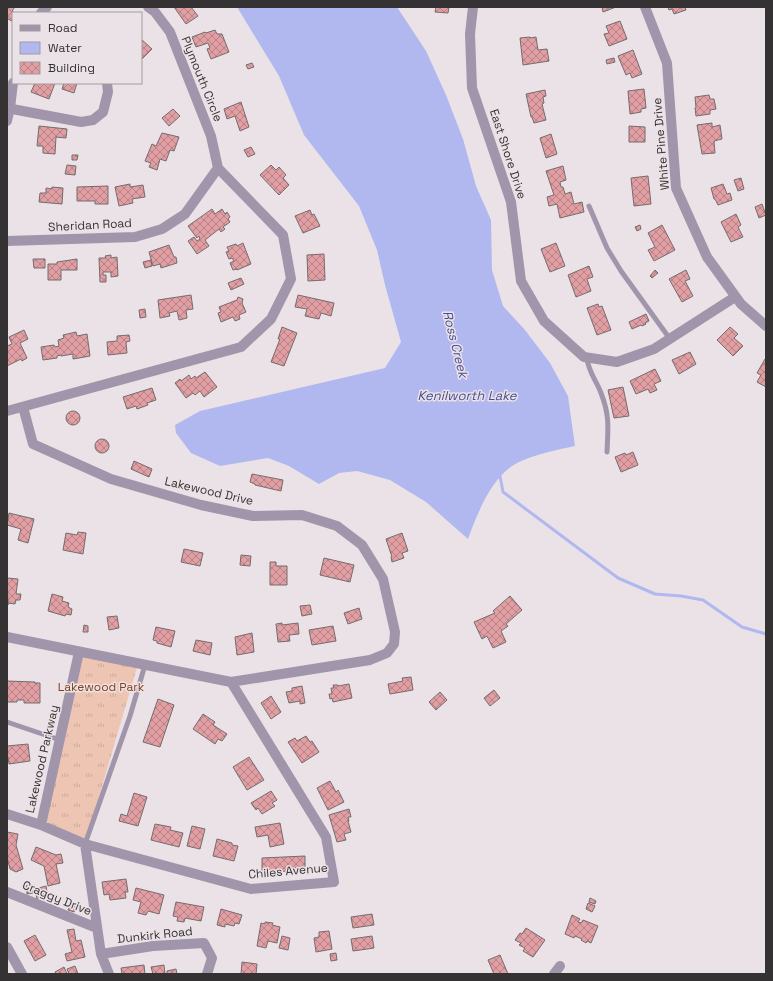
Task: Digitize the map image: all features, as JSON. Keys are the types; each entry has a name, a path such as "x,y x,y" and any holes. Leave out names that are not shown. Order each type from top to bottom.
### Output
{"street":[{"name":"Plymouth Circle","path":"148,7 155,12 170,32 211,136 218,168"},
{"name":"East Shore Drive","path":"473,7 470,34 472,88 511,202 521,281 544,321 587,358"},
{"name":"White Pine Drive","path":"646,7 667,62 676,188 707,257 735,297 766,326"},
{"path":"7,121 13,84"},
{"path":"9,108 81,122 94,120 103,112 108,92 107,84"},
{"name":"Sheridan Road","path":"7,241 134,236 162,229 185,214 218,168"},
{"path":"7,411 241,347 271,319 291,279 283,234 218,168"},
{"path":"587,358 617,362 654,349 735,297"},
{"name":"Lakewood Drive","path":"7,637 231,682 370,660 387,653 394,644 396,632 383,579 362,545 336,526 302,515 253,516 200,505 111,479 33,444 23,407"},
{"name":"Lakewood Parkway","path":"41,825 79,652"},
{"name":"Chiles Avenue","path":"7,814 41,825 85,844 251,889 334,882 326,837 231,682"},
{"path":"85,844 100,954 109,974"},
{"name":"Craggy Drive","path":"7,892 97,928"},
{"name":"Dunkirk Road","path":"100,954 153,946 204,943 212,958 207,974"},
{"path":"7,947 22,974"}],"lane":[{"path":"589,206 607,248 621,271 670,338"},
{"path":"587,358 589,370 601,392 608,415 607,452"},
{"path":"85,844 130,716 145,665"},
{"path":"7,722 60,740"}],"green space":[{"name":"Lakewood Park","path":"79,652 138,664 85,844 41,825"}],"water":[{"name":"Kenilworth Lake","path":"237,7 397,7 426,51 446,95 463,139 476,186 491,220 492,270 503,306 525,330 550,363 568,396 575,446 532,457 509,468 487,495 476,517 468,539 426,502 390,480 357,471 339,473 319,484 289,466 268,458 220,466 191,453 176,433 175,425 200,411 385,368 401,342 377,250 359,206 304,135 279,76"}],"building":[{"path":"7,7 15,7 12,11 14,12 12,12 12,21 7,20"},
{"path":"174,7 191,7 198,16 186,24"},
{"path":"436,7 449,7 448,13 435,12"},
{"path":"602,7 616,7 603,12"},
{"path":"668,7 685,7 686,10 674,14 672,9 669,10"},
{"path":"620,21 627,39 609,46 604,34 609,33 606,26"},
{"path":"215,30 217,34 222,34 229,52 211,59 207,49 210,48 208,43 196,47 192,37"},
{"path":"536,37 538,50 547,49 549,61 523,65 520,38"},
{"path":"142,40 152,49 142,59"},
{"path":"633,50 642,74 632,78 630,73 626,75 618,56"},
{"path":"614,58 615,62 607,64 606,60"},
{"path":"252,63 254,67 248,69 246,65"},
{"path":"35,84 55,84 49,99 31,92"},
{"path":"64,84 77,84 74,93 62,89"},
{"path":"644,89 646,108 641,109 641,112 630,114 628,91"},
{"path":"545,90 546,96 543,97 544,103 542,104 546,120 534,123 531,117 526,94"},
{"path":"709,95 710,99 714,99 716,109 710,110 710,114 696,116 695,97"},
{"path":"241,102 249,127 240,131 235,116 227,119 224,109"},
{"path":"173,109 180,116 169,126 162,118"},
{"path":"712,123 712,127 720,125 722,139 714,141 715,153 702,154 697,125"},
{"path":"39,126 67,129 66,138 56,137 55,154 43,153 43,146 37,146"},
{"path":"629,126 645,127 645,142 629,142"},
{"path":"162,133 179,137 174,151 170,150 166,161 160,159 157,170 149,167 151,163 145,161 152,144 156,146"},
{"path":"551,134 557,154 546,158 540,138"},
{"path":"251,147 255,154 248,157 244,150"},
{"path":"72,155 78,155 77,160 72,160"},
{"path":"67,165 76,166 75,175 65,174"},
{"path":"271,165 276,170 279,167 286,175 283,178 289,185 279,195 260,175"},
{"path":"563,166 566,180 560,182 561,187 563,187 565,194 571,192 574,204 582,202 584,212 560,218 557,204 549,206 547,197 554,195 546,171"},
{"path":"648,176 651,204 634,206 631,178"},
{"path":"741,178 744,189 738,191 734,180"},
{"path":"130,184 130,187 143,185 145,197 132,199 133,203 119,206 115,187"},
{"path":"723,184 727,194 730,193 732,200 718,205 714,199 711,188"},
{"path":"108,186 108,204 95,204 95,201 77,201 77,187"},
{"path":"52,187 63,188 62,204 39,202 40,193 46,193 46,188 52,189"},
{"path":"762,204 766,215 759,218 755,207"},
{"path":"212,209 215,214 222,209 225,214 227,212 230,217 228,219 230,222 223,227 225,229 221,232 219,229 205,240 209,246 197,254 188,241 194,237 197,241 200,239 199,236 197,238 188,226"},
{"path":"310,210 312,215 314,214 320,226 303,233 295,216"},
{"path":"736,214 741,225 738,227 743,237 731,242 721,222"},
{"path":"640,225 641,229 637,231 635,227"},
{"path":"662,225 675,250 654,261 648,250 655,247 648,233"},
{"path":"243,243 251,264 237,270 233,270 230,263 234,261 232,258 229,259 226,252 229,251 227,247 236,244 237,246"},
{"path":"556,243 565,266 550,272 541,249"},
{"path":"169,245 174,257 176,257 177,263 161,268 160,264 153,266 149,252"},
{"path":"324,254 325,280 308,281 307,255"},
{"path":"111,255 111,258 117,257 118,276 111,277 111,272 103,272 103,275 106,275 106,282 100,282 99,258 106,258 105,256"},
{"path":"33,259 45,259 45,268 34,268"},
{"path":"77,259 77,270 61,270 61,280 48,280 48,264 57,264 57,262"},
{"path":"151,260 152,266 145,268 143,262"},
{"path":"589,266 593,277 587,279 591,291 576,297 568,275"},
{"path":"655,270 658,273 652,278 650,276"},
{"path":"686,270 690,279 685,281 693,296 682,302 669,279"},
{"path":"241,278 244,284 231,290 228,283"},
{"path":"191,295 193,309 186,310 187,318 179,320 177,311 169,313 170,316 160,318 158,300"},
{"path":"298,295 334,303 331,316 321,313 319,319 305,316 307,309 295,307"},
{"path":"238,297 243,299 242,303 246,312 239,315 240,319 235,321 233,317 221,322 218,313 221,312 219,307 237,300"},
{"path":"598,304 599,307 602,306 611,330 597,335 587,308"},
{"path":"145,309 146,317 140,318 139,310"},
{"path":"646,314 649,321 642,326 641,325 632,329 629,322"},
{"path":"282,327 297,333 284,366 271,362 280,339 278,339"},
{"path":"730,327 738,334 734,338 743,346 733,356 717,340"},
{"path":"24,330 28,339 20,343 27,358 22,361 21,359 7,366 7,346 12,344 9,337"},
{"path":"76,332 77,336 87,334 90,356 73,359 73,354 61,355 57,356 57,358 43,360 41,347 54,345 55,347 59,346 58,340 64,338 63,335"},
{"path":"129,335 130,341 126,342 127,353 108,355 107,342 117,341 117,336"},
{"path":"690,352 696,364 679,374 672,360"},
{"path":"765,359 766,387 757,382 761,375 757,373"},
{"path":"655,369 661,381 654,384 657,390 650,393 648,389 636,394 630,381"},
{"path":"205,372 217,387 204,397 200,391 195,395 193,393 186,398 175,383 180,379 181,381 189,375 191,379 195,376 196,378"},
{"path":"623,387 629,416 614,418 608,390"},
{"path":"152,388 156,400 137,409 136,406 127,409 123,397"},
{"path":"73,411 78,413 80,418 78,423 73,425 68,423 66,418 68,413"},
{"path":"102,439 107,441 109,446 107,451 102,453 97,451 95,446 97,441"},
{"path":"633,452 638,465 621,472 615,457"},
{"path":"134,461 152,469 149,477 131,469"},
{"path":"252,474 283,480 281,491 255,485 250,482"},
{"path":"9,513 34,519 28,543 18,540 21,529 7,525"},
{"path":"78,532 86,533 83,554 63,550 66,533 77,535"},
{"path":"402,533 408,551 402,553 404,558 392,562 392,557 386,539"},
{"path":"184,549 203,553 200,566 181,562"},
{"path":"241,555 251,556 250,566 240,565"},
{"path":"324,558 354,565 350,582 320,575"},
{"path":"270,562 276,562 276,566 287,566 287,585 270,585"},
{"path":"7,578 18,579 16,594 21,594 20,600 16,600 15,604 8,603 8,605"},
{"path":"52,594 63,597 62,601 69,603 68,607 72,609 71,615 66,614 65,616 48,611"},
{"path":"510,596 522,610 506,624 508,626 501,631 506,642 493,648 487,636 482,639 474,622 495,613 493,611"},
{"path":"310,605 312,614 302,616 300,606"},
{"path":"359,608 362,619 348,624 344,613"},
{"path":"117,616 119,628 109,630 107,617"},
{"path":"282,623 282,625 298,623 299,634 289,635 290,641 278,642 276,624"},
{"path":"84,625 88,626 88,632 83,632"},
{"path":"333,626 336,641 312,645 309,630"},
{"path":"156,627 175,631 171,647 157,643 157,641 153,640"},
{"path":"252,633 254,652 237,655 235,637"},
{"path":"196,640 212,643 210,655 193,651"},
{"path":"411,677 413,690 390,694 388,684 403,681 402,678"},
{"path":"7,681 40,683 40,703 24,703 24,700 7,702"},
{"path":"349,684 352,698 333,702 332,698 330,699 329,694 332,694 331,688 334,688 333,685 338,686"},
{"path":"302,686 305,703 300,704 300,701 289,703 286,692 292,691 292,688"},
{"path":"494,690 500,698 490,706 484,698"},
{"path":"440,692 447,700 436,710 429,702"},
{"path":"271,696 281,712 271,719 261,703"},
{"path":"158,699 174,705 160,747 143,742"},
{"path":"203,714 215,722 213,725 227,734 222,741 218,739 215,744 193,729"},
{"path":"306,736 310,742 312,741 319,752 302,763 288,742 295,738 297,741"},
{"path":"28,744 30,761 9,764 7,757 7,746"},
{"path":"249,757 264,780 247,790 233,767"},
{"path":"330,781 336,792 338,790 344,802 328,810 317,788"},
{"path":"271,791 277,800 272,803 275,806 262,814 258,808 256,810 251,803"},
{"path":"134,793 147,797 138,826 119,821 121,814 127,816"},
{"path":"349,809 351,817 348,817 348,821 351,832 344,834 346,840 337,842 329,815"},
{"path":"280,823 284,844 270,847 268,835 257,837 255,827"},
{"path":"155,824 171,827 170,830 183,833 179,847 151,840"},
{"path":"192,826 205,829 200,849 187,846"},
{"path":"7,832 18,834 16,845 23,869 16,872 10,869 7,857"},
{"path":"217,839 238,846 234,861 213,856"},
{"path":"36,847 56,855 61,854 63,863 56,864 60,883 48,886 44,866 31,860"},
{"path":"305,856 305,867 291,868 291,871 262,872 262,858"},
{"path":"126,879 128,892 125,892 126,898 110,900 109,894 104,895 102,882"},
{"path":"31,885 33,893 27,894 26,886"},
{"path":"46,886 48,897 37,899 35,889"},
{"path":"136,888 164,895 159,914 148,911 146,915 138,913 141,902 133,900"},
{"path":"590,898 596,901 595,904 589,902"},
{"path":"176,902 204,907 201,921 185,918 184,922 177,921 178,917 173,916"},
{"path":"588,903 595,906 592,912 586,909"},
{"path":"71,904 76,906 74,912 68,910"},
{"path":"221,909 242,915 239,924 235,923 234,926 225,924 225,927 217,925"},
{"path":"372,914 374,925 353,928 351,917"},
{"path":"572,915 580,919 578,922 581,923 583,920 598,926 591,943 587,941 586,943 581,940 582,939 575,936 574,938 565,934"},
{"path":"265,922 273,923 272,925 280,927 277,943 268,941 266,948 257,946 261,923 265,924"},
{"path":"526,928 545,940 533,957 523,951 525,948 519,945 521,943 515,940"},
{"path":"74,929 76,941 81,940 85,957 67,961 65,954 72,952 67,930"},
{"path":"329,931 332,949 316,952 314,938 319,937 319,932"},
{"path":"35,935 46,955 35,961 24,941"},
{"path":"282,936 290,938 288,950 279,948"},
{"path":"372,936 374,948 353,951 351,939"},
{"path":"336,953 337,960 331,961 330,954"},
{"path":"500,955 508,974 494,974 488,960"},
{"path":"242,962 257,964 256,974 241,974"},
{"path":"144,965 145,974 122,974 121,968"},
{"path":"164,965 165,974 153,974 151,967"},
{"path":"75,966 78,974 69,974 67,969"},
{"path":"64,967 67,974 56,974 55,972"},
{"path":"176,969 177,974 167,974 167,971"}],"waterway":[{"name":"Ross Creek","path":"498,474 500,476 503,492 618,578 655,594 681,596 703,600 742,627 766,634"}]}
